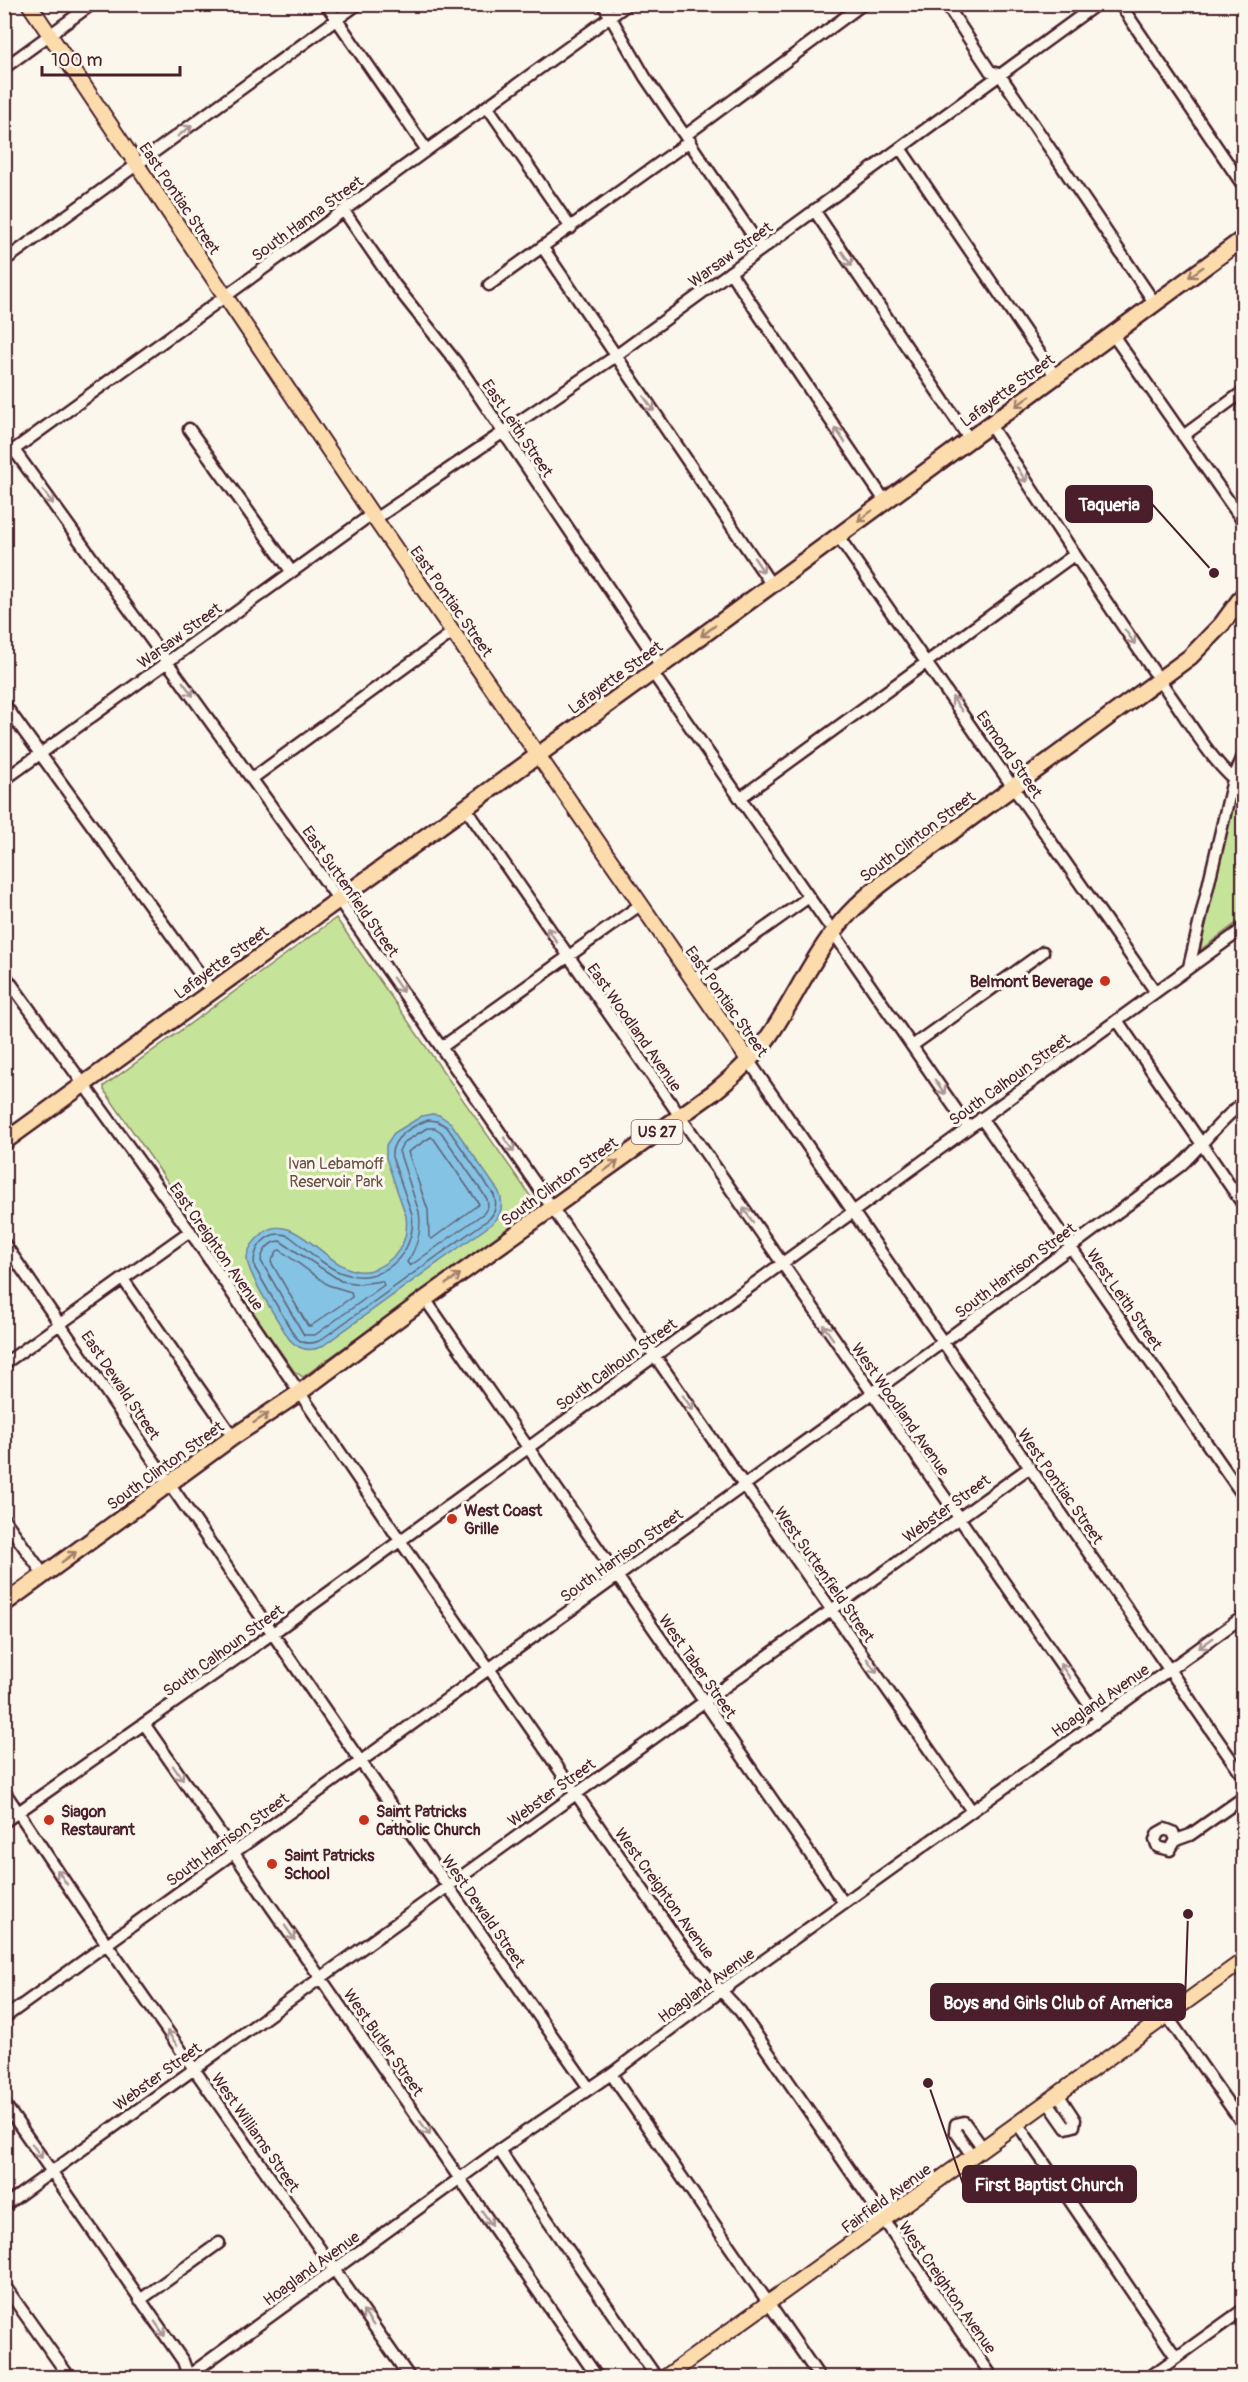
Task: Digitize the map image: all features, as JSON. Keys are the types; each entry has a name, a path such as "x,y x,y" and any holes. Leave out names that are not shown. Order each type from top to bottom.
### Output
{"highway":[{"name":"Lafayette Street","path":"4,1142 657,669 1244,238"},
{"name":"South Clinton Street","path":"4,1604 714,1092 749,1061 768,1038 830,928 888,879 1160,680 1205,642 1222,624 1244,594"}],"main road":[{"name":"East Pontiac Street","path":"29,4 373,517 749,1061"},
{"name":"Fairfield Avenue","path":"664,2378 1244,1960"}],"street":[{"path":"4,68 92,4"},
{"path":"326,4 426,149"},
{"path":"4,261 358,4"},
{"path":"603,4 645,76 762,249"},
{"name":"South Hanna Street","path":"4,457 628,4"},
{"path":"489,285 571,228 863,4"},
{"path":"946,4 990,71 999,75 1154,302"},
{"name":"Warsaw Street","path":"4,780 291,571 503,433 616,356 1096,4"},
{"path":"1120,4 1244,187"},
{"path":"487,106 571,228"},
{"path":"900,148 1056,377"},
{"path":"814,210 970,440"},
{"name":"East Leith Street","path":"344,211 395,285 456,362 740,798 968,1127"},
{"path":"543,248 771,584"},
{"path":"730,272 885,501"},
{"path":"1113,335 1244,523"},
{"path":"1183,436 1244,391"},
{"path":"990,425 1074,555 1160,680 1225,771 1244,787"},
{"path":"189,429 291,571"},
{"name":"East Suttenfield Street","path":"14,450 253,778 655,1355"},
{"name":"Esmond Street","path":"838,536 1155,991"},
{"path":"740,798 1074,555"},
{"path":"253,778 453,632"},
{"path":"4,704 212,991"},
{"path":"1189,967 1233,780 1244,754"},
{"name":"East Woodland Avenue","path":"465,807 781,1263"},
{"path":"692,980 809,897"},
{"path":"442,1047 640,905"},
{"name":"South Calhoun Street","path":"4,1822 273,1633 399,1539 1244,928"},
{"path":"912,1046 1043,951"},
{"name":"East Creighton Avenue","path":"4,974 190,1231 399,1539"},
{"path":"1117,1020 1244,1206"},
{"name":"East Pontiac Street","path":"749,1061 853,1212"},
{"name":"South Harrison Street","path":"4,2018 943,1341 1179,1166 1201,1146 1215,1128 1244,1102"},
{"name":"West Leith Street","path":"981,1118 1244,1497"},
{"name":"West Pontiac Street","path":"853,1212 1244,1778"},
{"path":"4,1364 190,1231"},
{"name":"East Dewald Street","path":"4,1243 273,1633"},
{"name":"West Woodland Avenue","path":"781,1263 1099,1719"},
{"path":"123,1279 233,1437"},
{"name":"West Taber Street","path":"424,1299 844,1903"},
{"name":"West Suttenfield Street","path":"655,1355 972,1811"},
{"name":"Webster Street","path":"4,2206 1029,1467"},
{"path":"4,1519 44,1575"},
{"name":"West Creighton Avenue","path":"399,1539 679,1942 746,2018 993,2378"},
{"name":"Hoagland Avenue","path":"187,2377 499,2150 611,2074 721,1991 1244,1616"},
{"name":"West Dewald Street","path":"273,1633 590,2088"},
{"name":"West Butler Street","path":"145,1725 598,2378"},
{"name":"West Williams Street","path":"4,1791 106,1943 410,2378"},
{"path":"1176,1840 1190,1835 1244,1797"},
{"path":"1167,2016 1244,2126"},
{"path":"611,2074 820,2378"},
{"path":"4,2103 183,2361 187,2377"},
{"path":"1017,2123 1176,2358"},
{"path":"499,2150 657,2378"},
{"path":"140,2300 219,2243"},
{"path":"4,2286 70,2378"},
{"path":"1148,2378 1244,2309"}],"green space":[{"path":"1240,794 1243,795 1243,918 1199,951 1195,950 1193,946 1235,798"},
{"name":"Ivan Lebamoff Reservoir Park","path":"336,918 538,1207 303,1377 294,1371 202,1240 206,1237 104,1090 104,1086"}],"water":[{"path":"439,1115 451,1123 499,1192 502,1205 498,1216 493,1223 321,1347 304,1349 296,1345 289,1339 252,1274 247,1257 251,1247 265,1232 281,1228 301,1236 337,1263 350,1269 363,1271 377,1268 392,1258 402,1244 406,1233 406,1216 386,1158 386,1145 394,1133 422,1116"}],"place":[{"name":"Taqueria","path":"1214,573"},
{"name":"Belmont Beverage","path":"1105,981"},
{"name":"West Coast Grille","path":"452,1519"},
{"name":"Siagon Restaurant","path":"49,1820"},
{"name":"Saint Patricks Catholic Church","path":"364,1820"},
{"name":"Saint Patricks School","path":"272,1864"},
{"name":"Boys and Girls Club of America","path":"1188,1914"},
{"name":"First Baptist Church","path":"928,2083"}]}
